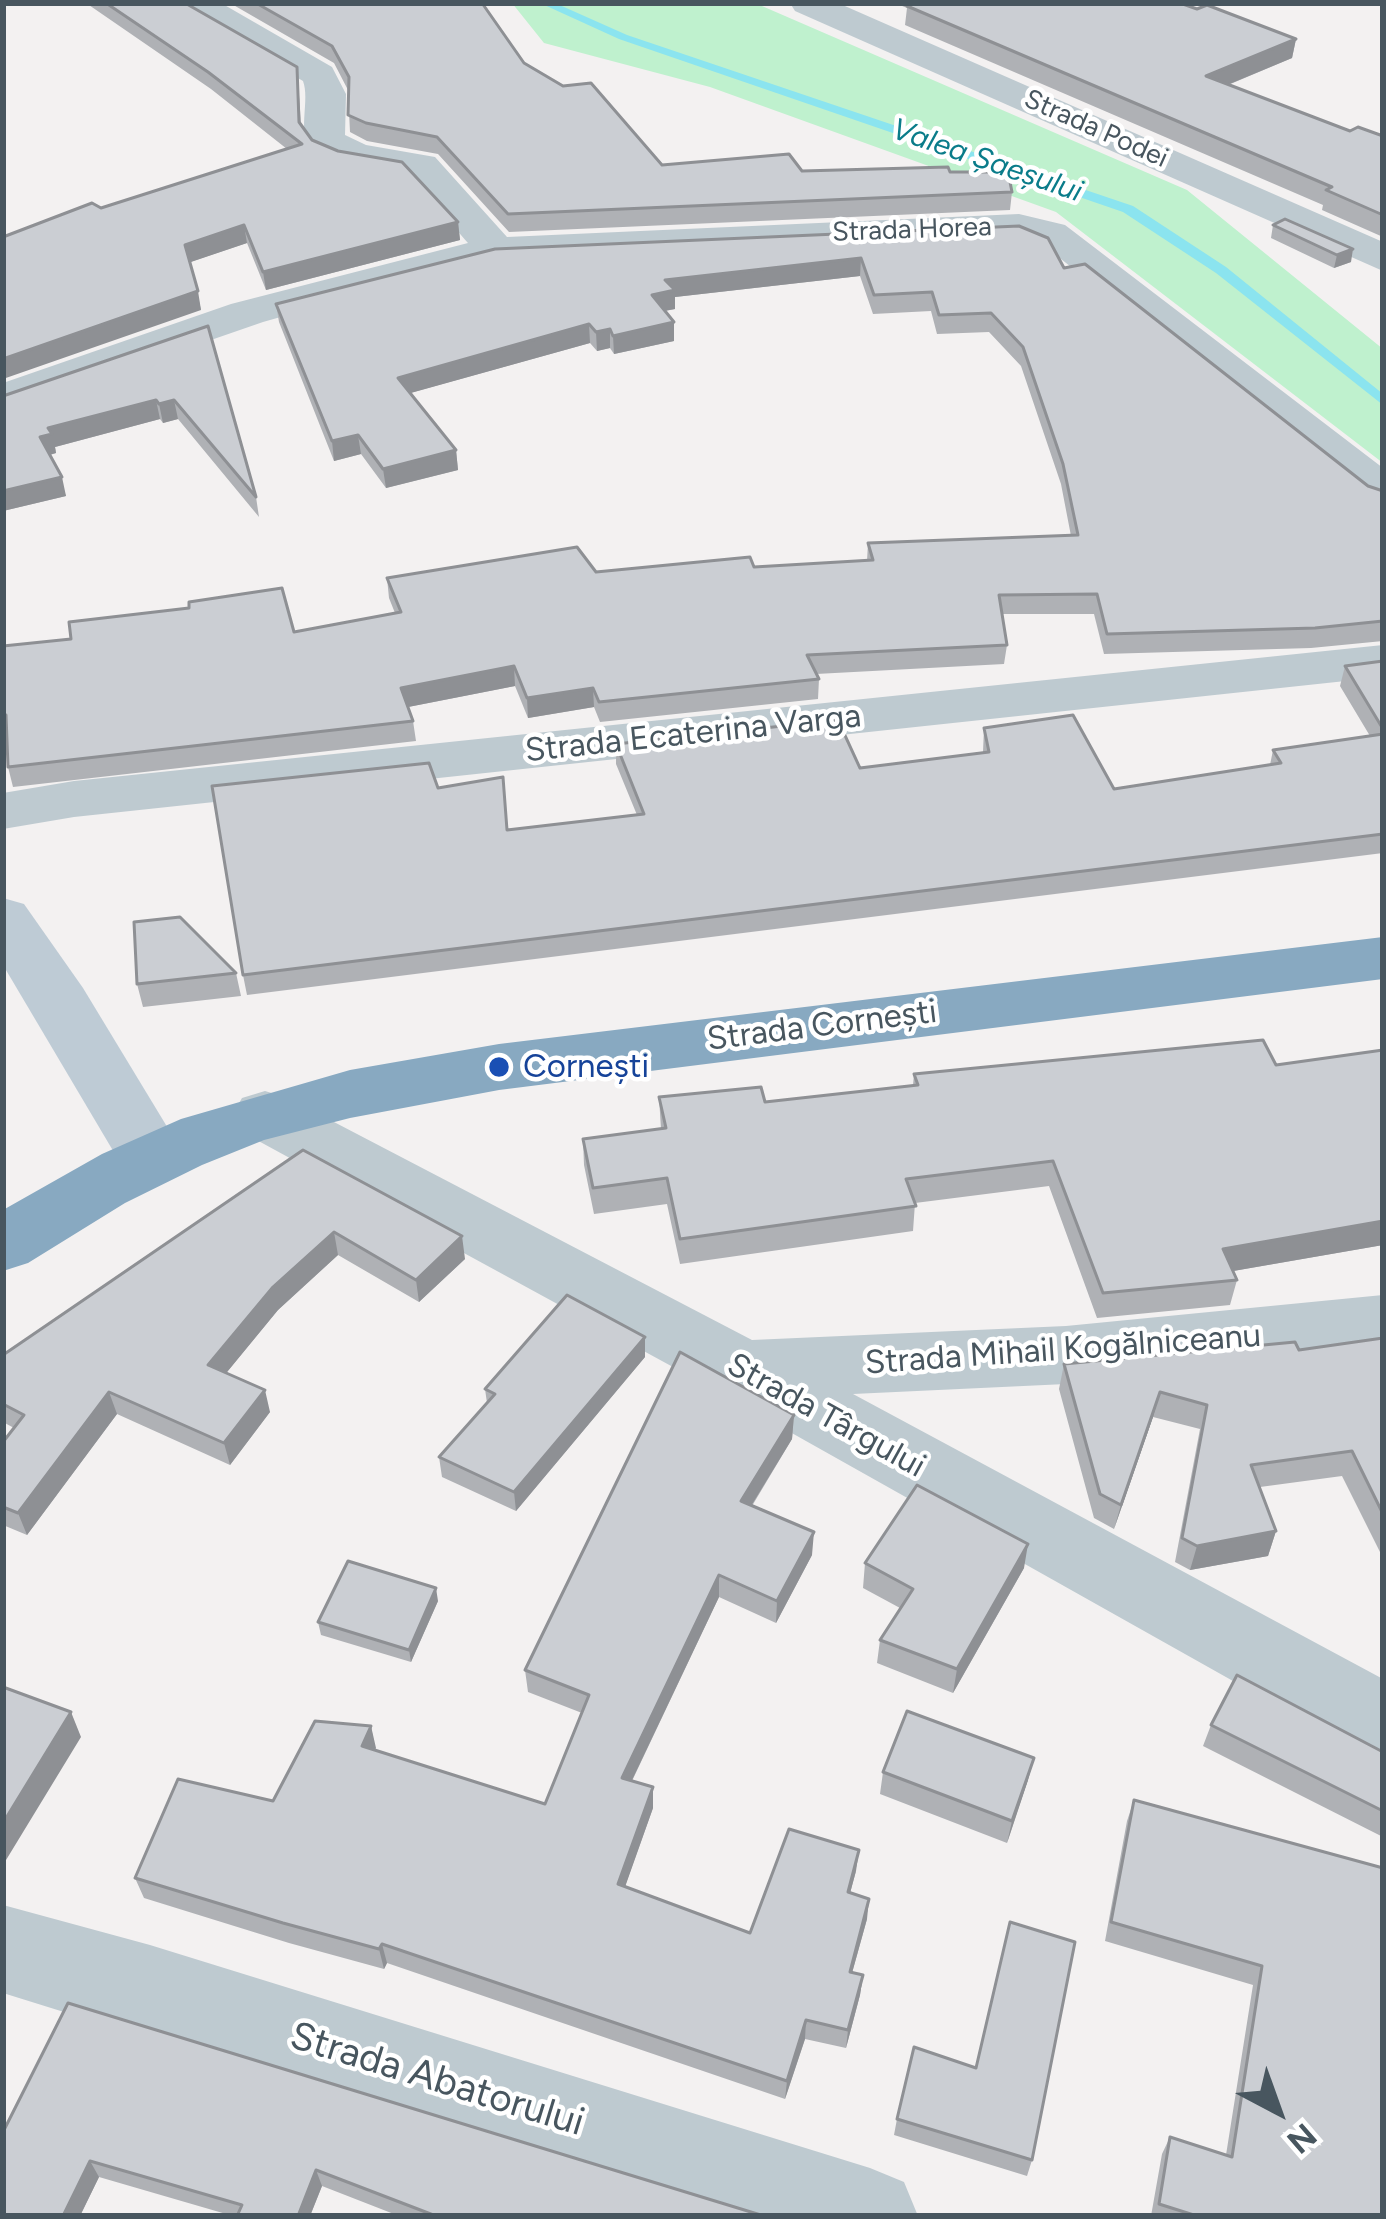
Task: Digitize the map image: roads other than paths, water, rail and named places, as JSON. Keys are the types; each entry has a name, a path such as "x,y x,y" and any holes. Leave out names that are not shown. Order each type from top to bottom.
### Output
{"highway":[{"name":"Strada Cornești","path":"3,1244 152,1158 266,1115 371,1089 499,1066 1383,958"}],"street":[{"path":"195,3 319,75 327,94 325,140 356,156 422,165 496,250"},
{"name":"Strada Podei","path":"808,3 1383,258"},
{"name":"Strada Horea","path":"3,398 247,313 381,275 496,250 986,225 1050,234 1383,492"},
{"name":"Strada Ecaterina Varga","path":"3,811 74,799 1383,661"},
{"path":"3,918 61,1004 152,1158"},
{"name":"Strada Târgului","path":"266,1115 743,1370 1383,1722"},
{"name":"Strada Mihail Kogălniceanu","path":"743,1370 1066,1355 1383,1324"},
{"name":"Strada Abatorului","path":"3,1949 173,1997 870,2216"}],"waterway":[{"name":"Valea Șaeșului","path":"546,3 623,37 1128,209 1221,270 1383,401"}],"place":[{"name":"Cornești","path":"499,1067"}]}
